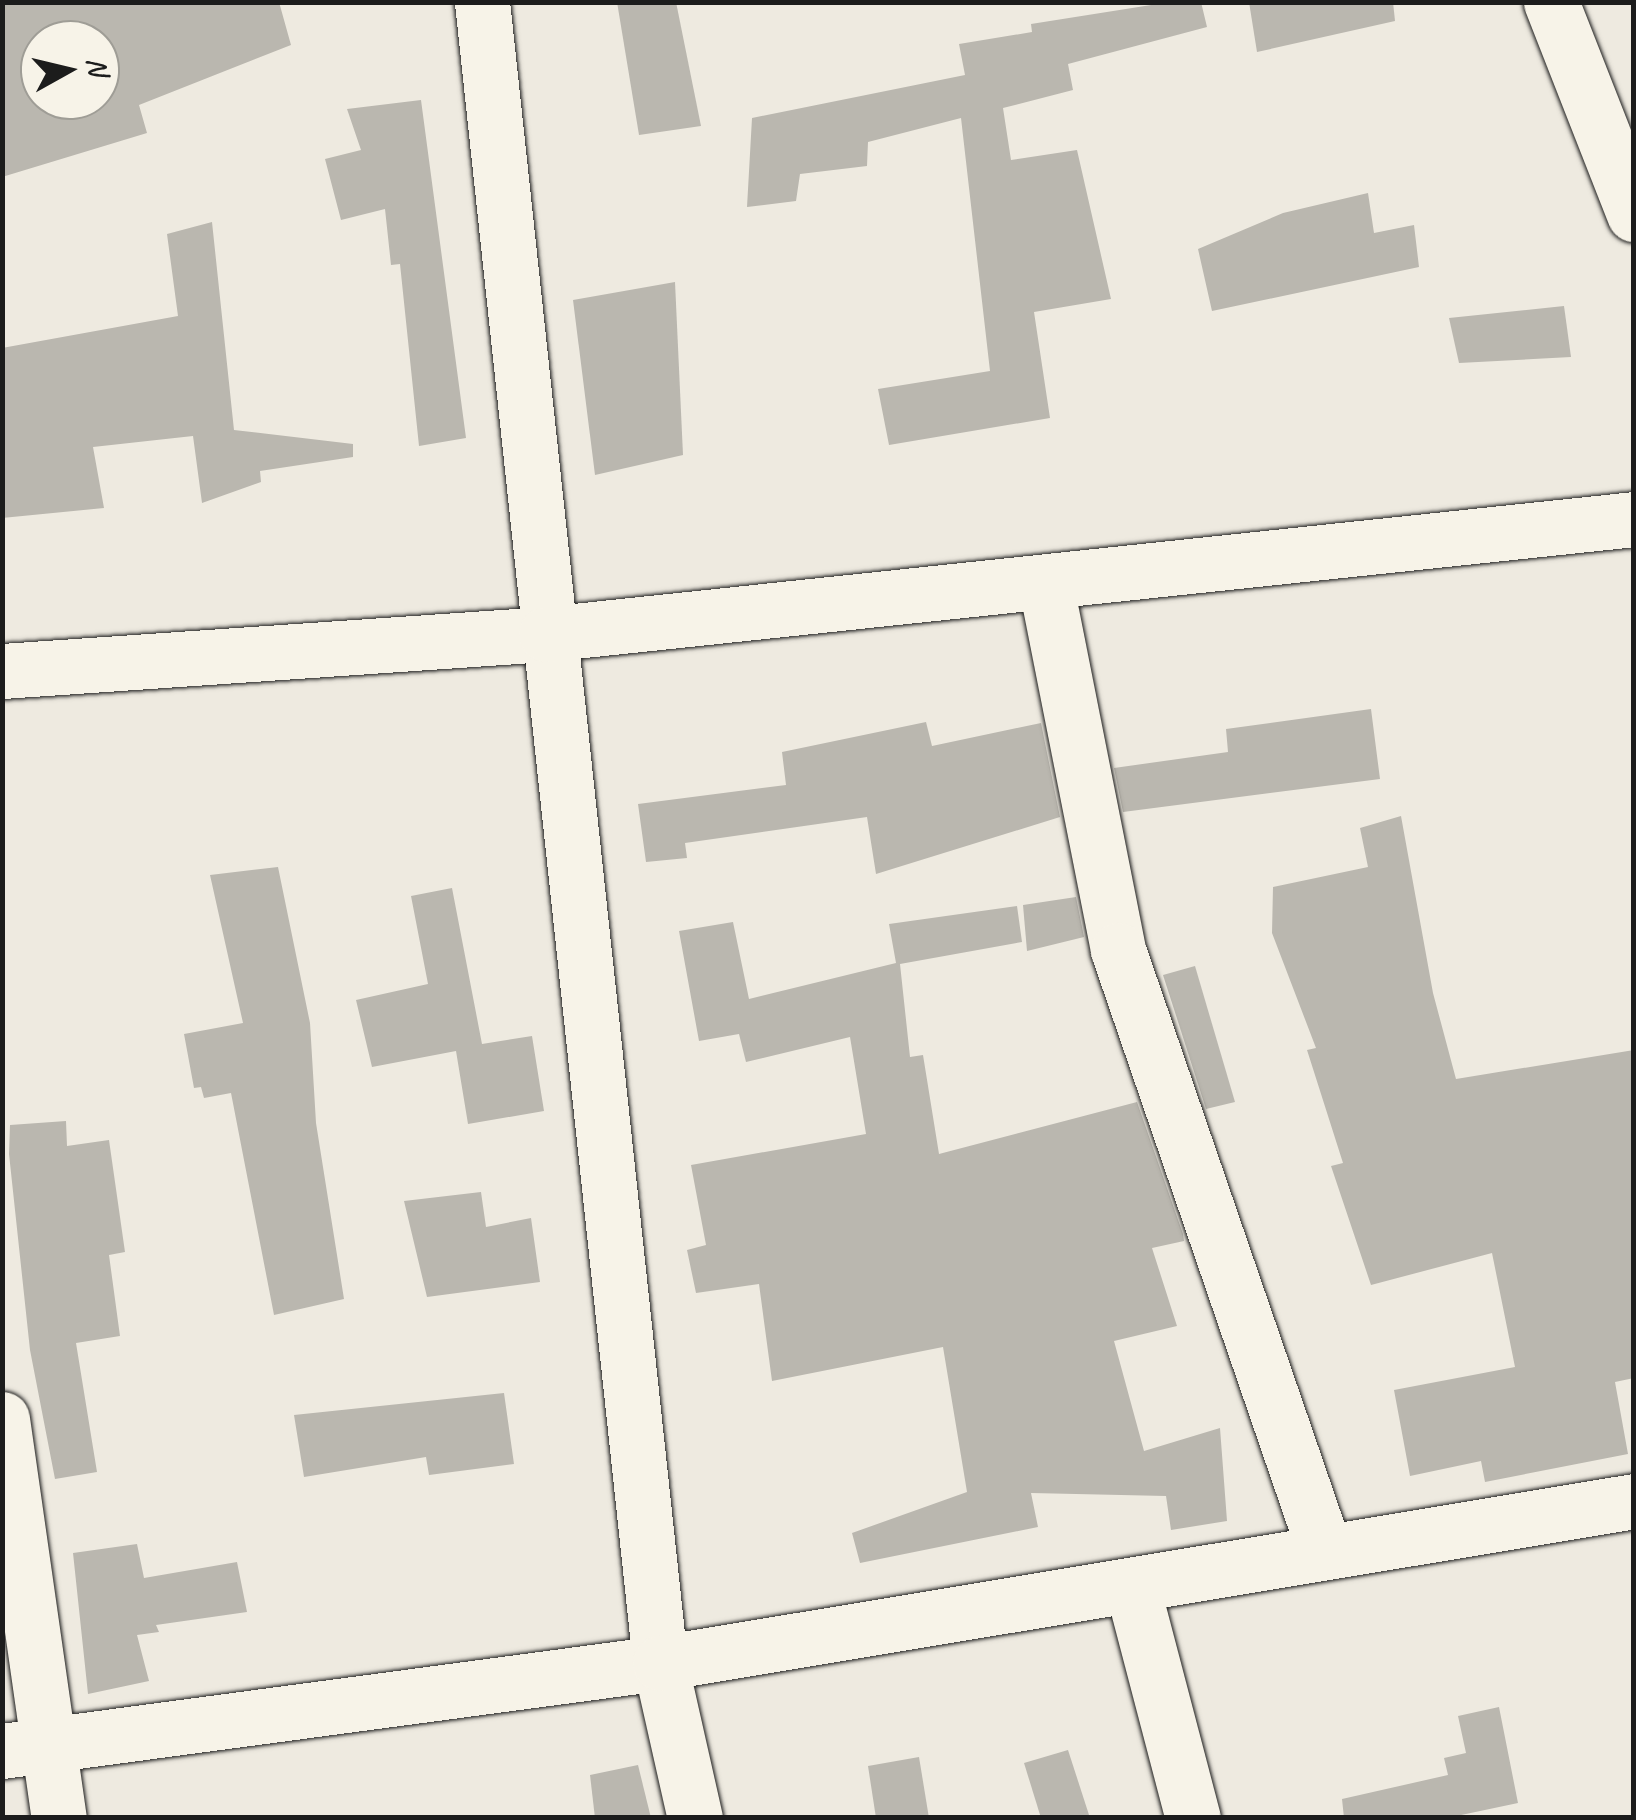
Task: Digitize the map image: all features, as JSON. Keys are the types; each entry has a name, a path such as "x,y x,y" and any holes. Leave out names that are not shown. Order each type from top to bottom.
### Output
{"street":[{"path":"482,2 546,634 660,1663 695,1818"},
{"path":"1551,2 1634,214"},
{"path":"2,672 546,634 1046,586 1634,519"},
{"path":"1046,586 1118,950 1324,1549"},
{"path":"2,1419 24,1749 59,1818"},
{"path":"24,1749 660,1663 1132,1586 1324,1549 1634,1502"},
{"path":"1132,1586 1193,1818"}],"building":[{"path":"2,2 279,2 291,45 139,105 147,133 2,177"},
{"path":"617,2 676,2 701,126 639,135"},
{"path":"1170,2 1201,2 1207,27 1068,64 1073,90 1003,108 1011,160 1077,150 1111,299 1034,312 1050,418 889,445 878,389 990,371 961,118 868,142 867,166 800,174 796,201 747,207 752,118 965,75 959,44 1032,32 1031,24"},
{"path":"1249,2 1393,2 1395,21 1257,52"},
{"path":"421,100 466,438 419,446 400,264 391,265 385,209 341,220 325,159 361,150 347,109"},
{"path":"1368,193 1374,233 1414,225 1419,267 1212,311 1198,249 1283,213"},
{"path":"212,222 234,430 353,444 353,457 260,471 261,482 202,503 193,436 93,447 104,508 2,518 2,348 178,316 167,234"},
{"path":"675,282 683,455 595,475 573,300"},
{"path":"1564,306 1571,357 1459,363 1449,318"},
{"path":"1371,709 1380,779 1123,812 1114,768 1228,752 1226,729"},
{"path":"926,722 932,746 1041,723 1060,817 876,874 867,817 685,843 687,858 646,862 638,804 786,785 782,752"},
{"path":"1401,816 1433,993 1456,1079 1634,1050 1634,1378 1615,1382 1628,1454 1485,1482 1481,1461 1410,1476 1394,1390 1515,1367 1492,1253 1371,1285 1331,1166 1343,1163 1307,1050 1316,1048 1272,933 1273,887 1368,867 1360,828"},
{"path":"278,867 310,1023 316,1123 344,1299 274,1315 231,1093 204,1098 201,1087 194,1088 184,1034 243,1023 210,875"},
{"path":"452,888 482,1044 532,1036 544,1111 468,1124 456,1051 372,1067 356,1000 428,984 411,896"},
{"path":"1076,897 1084,937 1027,951 1023,905"},
{"path":"1017,906 1022,942 900,964 910,1057 923,1055 939,1154 1137,1102 1183,1234 1184,1241 1152,1248 1177,1326 1114,1341 1144,1451 1220,1428 1227,1521 1171,1530 1166,1496 1031,1493 1038,1527 860,1563 852,1533 967,1492 943,1347 772,1381 759,1284 696,1293 687,1250 706,1245 691,1165 866,1134 850,1037 746,1062 739,1034 699,1041 679,931 733,922 749,999 896,963 889,924"},
{"path":"1195,966 1235,1102 1206,1109 1163,975"},
{"path":"66,1121 67,1146 109,1140 125,1252 109,1255 120,1336 76,1343 97,1472 55,1479 30,1350 9,1154 10,1125"},
{"path":"481,1192 486,1227 531,1218 540,1282 427,1297 404,1201"},
{"path":"504,1393 514,1464 429,1475 426,1457 304,1477 294,1415"},
{"path":"137,1544 144,1578 237,1562 247,1612 156,1625 159,1632 137,1635 149,1681 88,1694 73,1553"},
{"path":"1499,1707 1518,1803 1447,1818 1344,1818 1342,1799 1448,1775 1444,1758 1466,1753 1458,1716"},
{"path":"1068,1750 1090,1818 1041,1818 1024,1763"},
{"path":"919,1757 929,1818 876,1818 868,1766"},
{"path":"638,1765 651,1818 595,1818 590,1775"}]}
